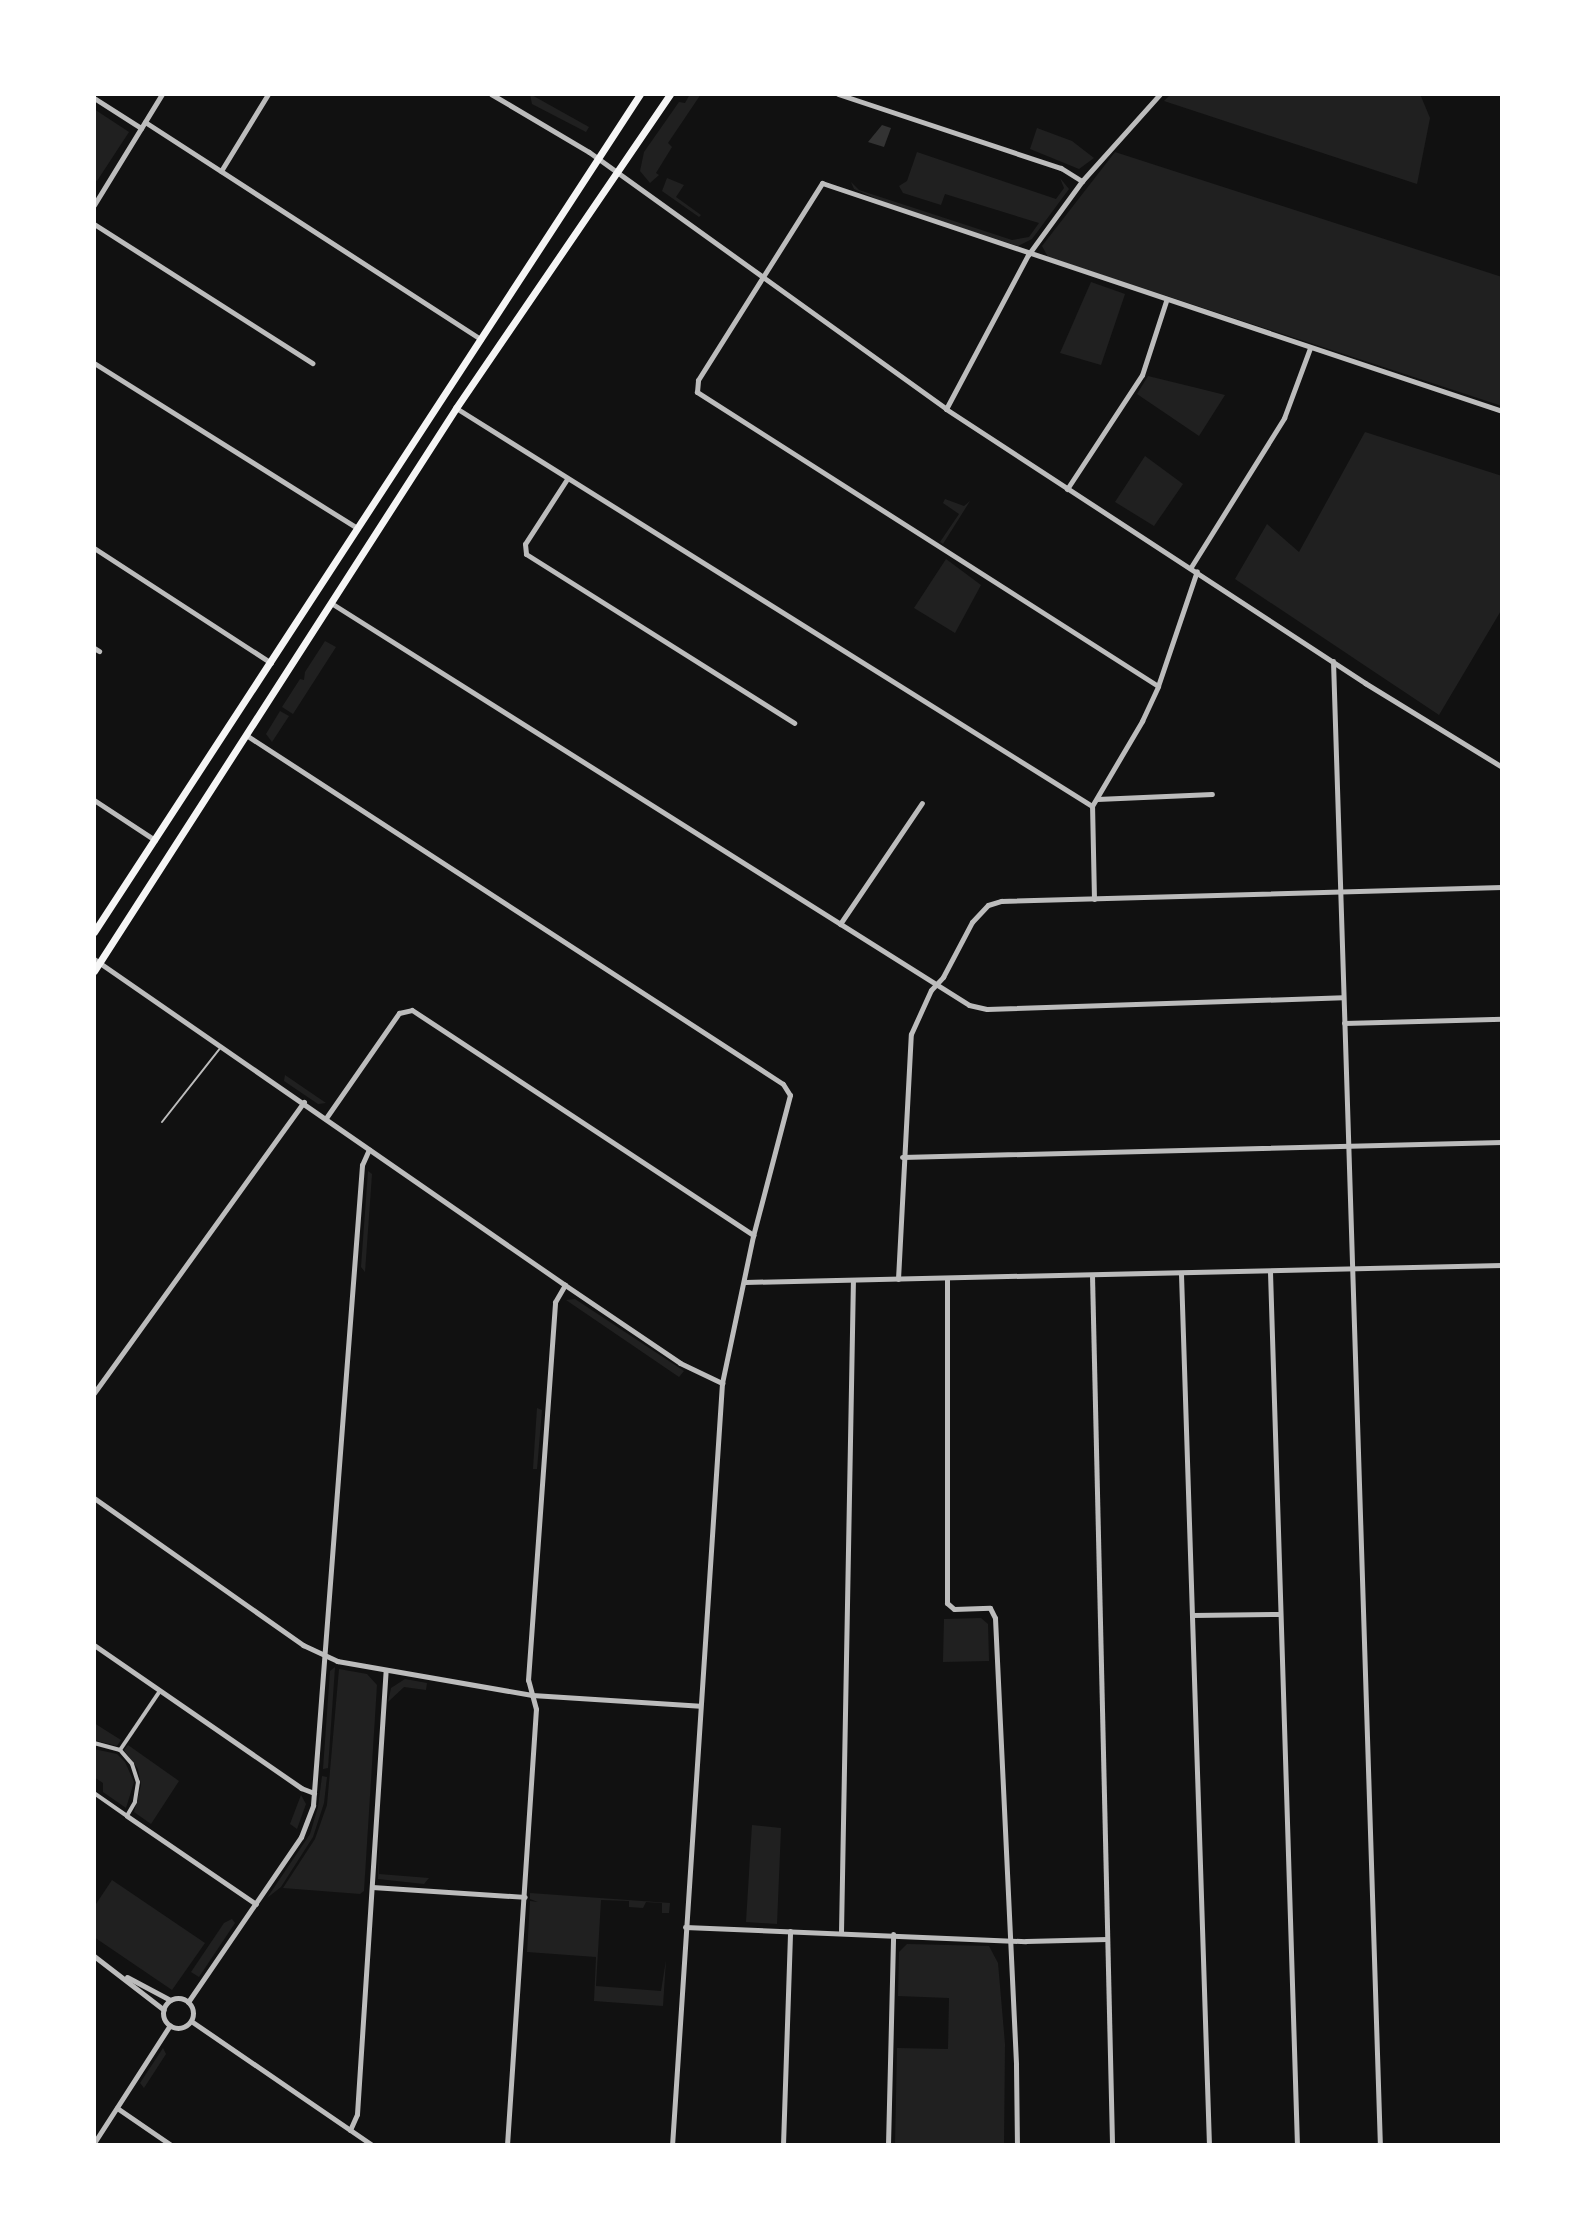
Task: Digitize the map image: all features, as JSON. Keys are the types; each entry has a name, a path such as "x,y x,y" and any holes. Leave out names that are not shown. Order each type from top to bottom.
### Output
{"main road":[{"path":"94,932 640,94"},
{"path":"94,971 97,960 456,408 670,94"}],"street":[{"path":"94,205 162,94"},
{"path":"221,171 268,94"},
{"path":"491,94 598,159 946,409 1502,767"},
{"path":"838,94 1061,168 1082,181"},
{"path":"946,409 1028,255 1082,181 1160,94"},
{"path":"94,98 221,171 482,340"},
{"path":"1158,686 697,392 698,380 822,183 1028,255 1502,411"},
{"path":"94,224 312,363"},
{"path":"1067,489 1142,375 1166,301"},
{"path":"1094,899 1092,806 1142,721 1158,686 1194,569 1284,418 1310,348"},
{"path":"94,363 358,528"},
{"path":"456,408 1092,806"},
{"path":"567,479 525,544 526,554 794,723"},
{"path":"94,548 272,663"},
{"path":"331,603 969,1005 987,1009 1343,997"},
{"path":"1333,661 1380,2145"},
{"path":"246,735 783,1084 790,1095 753,1236 722,1383 672,2145"},
{"path":"1096,799 1212,794"},
{"path":"94,800 155,840"},
{"path":"840,924 922,803"},
{"path":"898,1279 902,1157 911,1034 980,911 1001,901 1502,887"},
{"path":"97,960 680,1363 722,1383"},
{"path":"326,1118 399,1013 412,1010 753,1236"},
{"path":"1344,1023 1502,1019"},
{"path":"94,1393 304,1102"},
{"path":"902,1157 1502,1142"},
{"path":"188,2002 301,1837 314,1793 362,1165 369,1149"},
{"path":"745,1282 1502,1265"},
{"path":"1270,1272 1297,2145"},
{"path":"1181,1274 1209,2145"},
{"path":"1092,1275 1112,2145"},
{"path":"947,1278 947,1603 954,1609 990,1608 994,1612 1016,2065 1017,2145"},
{"path":"841,1932 853,1280"},
{"path":"507,2145 536,1709 528,1680 555,1302 565,1285"},
{"path":"94,1498 303,1645 324,1656 532,1695 700,1706"},
{"path":"1192,1615 1280,1614"},
{"path":"94,1645 301,1788 314,1793"},
{"path":"350,2130 357,2114 386,1670"},
{"path":"120,1750 160,1691"},
{"path":"94,1743 120,1750 132,1764 138,1782 135,1802 127,1816"},
{"path":"94,1793 256,1904"},
{"path":"372,1887 525,1897"},
{"path":"685,1927 1008,1940 1107,1939"},
{"path":"783,2145 790,1931"},
{"path":"888,2145 893,1934"},
{"path":"94,1956 164,2010 170,2025"},
{"path":"122,1975 170,2000 180,1998 188,2002 193,2011 191,2021 183,2027 170,2025"},
{"path":"164,2010 170,2000"},
{"path":"191,2021 372,2145"},
{"path":"94,2143 170,2025"},
{"path":"117,2108 171,2145"}],"lane":[{"path":"162,1122 222,1046"}],"shaded area":[{"path":"530,94 589,127 586,132 532,104"},
{"path":"690,94 701,94 668,143 672,147 656,173 659,175 650,183 640,171 644,152 679,102 685,103"},
{"path":"1171,94 1420,94 1430,118 1417,184 1164,101"},
{"path":"94,109 129,132 97,181 94,179"},
{"path":"882,125 891,128 884,147 868,142"},
{"path":"1037,128 1072,141 1094,158 1079,169 1030,149"},
{"path":"917,152 1056,199 1064,188 1060,178 1069,189 1032,239 1018,246 893,206 854,189 851,182 859,190 1012,240 1029,237 1039,223 945,194 941,205 903,193 899,186 907,181"},
{"path":"1115,152 1502,277 1502,406 1048,257 1042,246"},
{"path":"667,178 684,185 676,197 701,215 699,217 662,191"},
{"path":"1091,282 1125,294 1101,365 1060,353"},
{"path":"1148,376 1225,395 1199,436 1137,394"},
{"path":"1365,432 1502,476 1502,609 1439,715 1235,579 1267,524 1299,552"},
{"path":"1145,456 1183,484 1154,526 1115,502"},
{"path":"945,499 964,506 970,501 943,544 940,542 959,514 943,503"},
{"path":"946,559 981,585 955,633 914,608"},
{"path":"325,641 336,647 293,714 282,707 300,679 304,680 305,672"},
{"path":"280,711 289,716 272,742 266,734"},
{"path":"285,1075 326,1103 318,1104 284,1081"},
{"path":"368,1171 372,1174 365,1272 361,1267"},
{"path":"575,1299 684,1371 679,1377 566,1300"},
{"path":"537,1408 542,1410 537,1469 533,1469"},
{"path":"981,1618 988,1624 989,1661 943,1662 944,1619"},
{"path":"335,1667 328,1768 323,1769 330,1671"},
{"path":"339,1669 367,1674 377,1685 364,1891 360,1894 283,1888 315,1839 327,1805"},
{"path":"405,1679 427,1683 426,1690 404,1687 388,1702 391,1688"},
{"path":"94,1723 121,1740 117,1746 94,1740"},
{"path":"128,1745 179,1781 151,1824 134,1812 141,1785 138,1769 124,1750"},
{"path":"94,1749 117,1754 125,1762 134,1782 126,1808 103,1792 103,1783 94,1777"},
{"path":"322,1776 327,1777 324,1803 313,1837 281,1887 267,1898 310,1834"},
{"path":"301,1795 306,1804 297,1829 290,1824"},
{"path":"380,1824 379,1874 429,1878 424,1884 378,1879"},
{"path":"752,1825 781,1828 777,1924 746,1922"},
{"path":"112,1880 205,1943 172,1990 94,1937 94,1907"},
{"path":"530,1893 670,1903 669,1913 662,1913 662,1903 646,1902 643,1908 629,1907 629,1901 601,1900 596,1986 661,1991 666,1960 663,2006 594,2001 596,1957 527,1952 530,1901 538,1902 530,1899"},
{"path":"232,1919 235,1923 199,1977 191,1972 224,1923"},
{"path":"907,1944 989,1946 998,1963 1005,2044 1004,2145 895,2145 897,2048 948,2049 949,1998 898,1996 899,1952"},
{"path":"163,2048 166,2054 144,2088 140,2083"}]}
